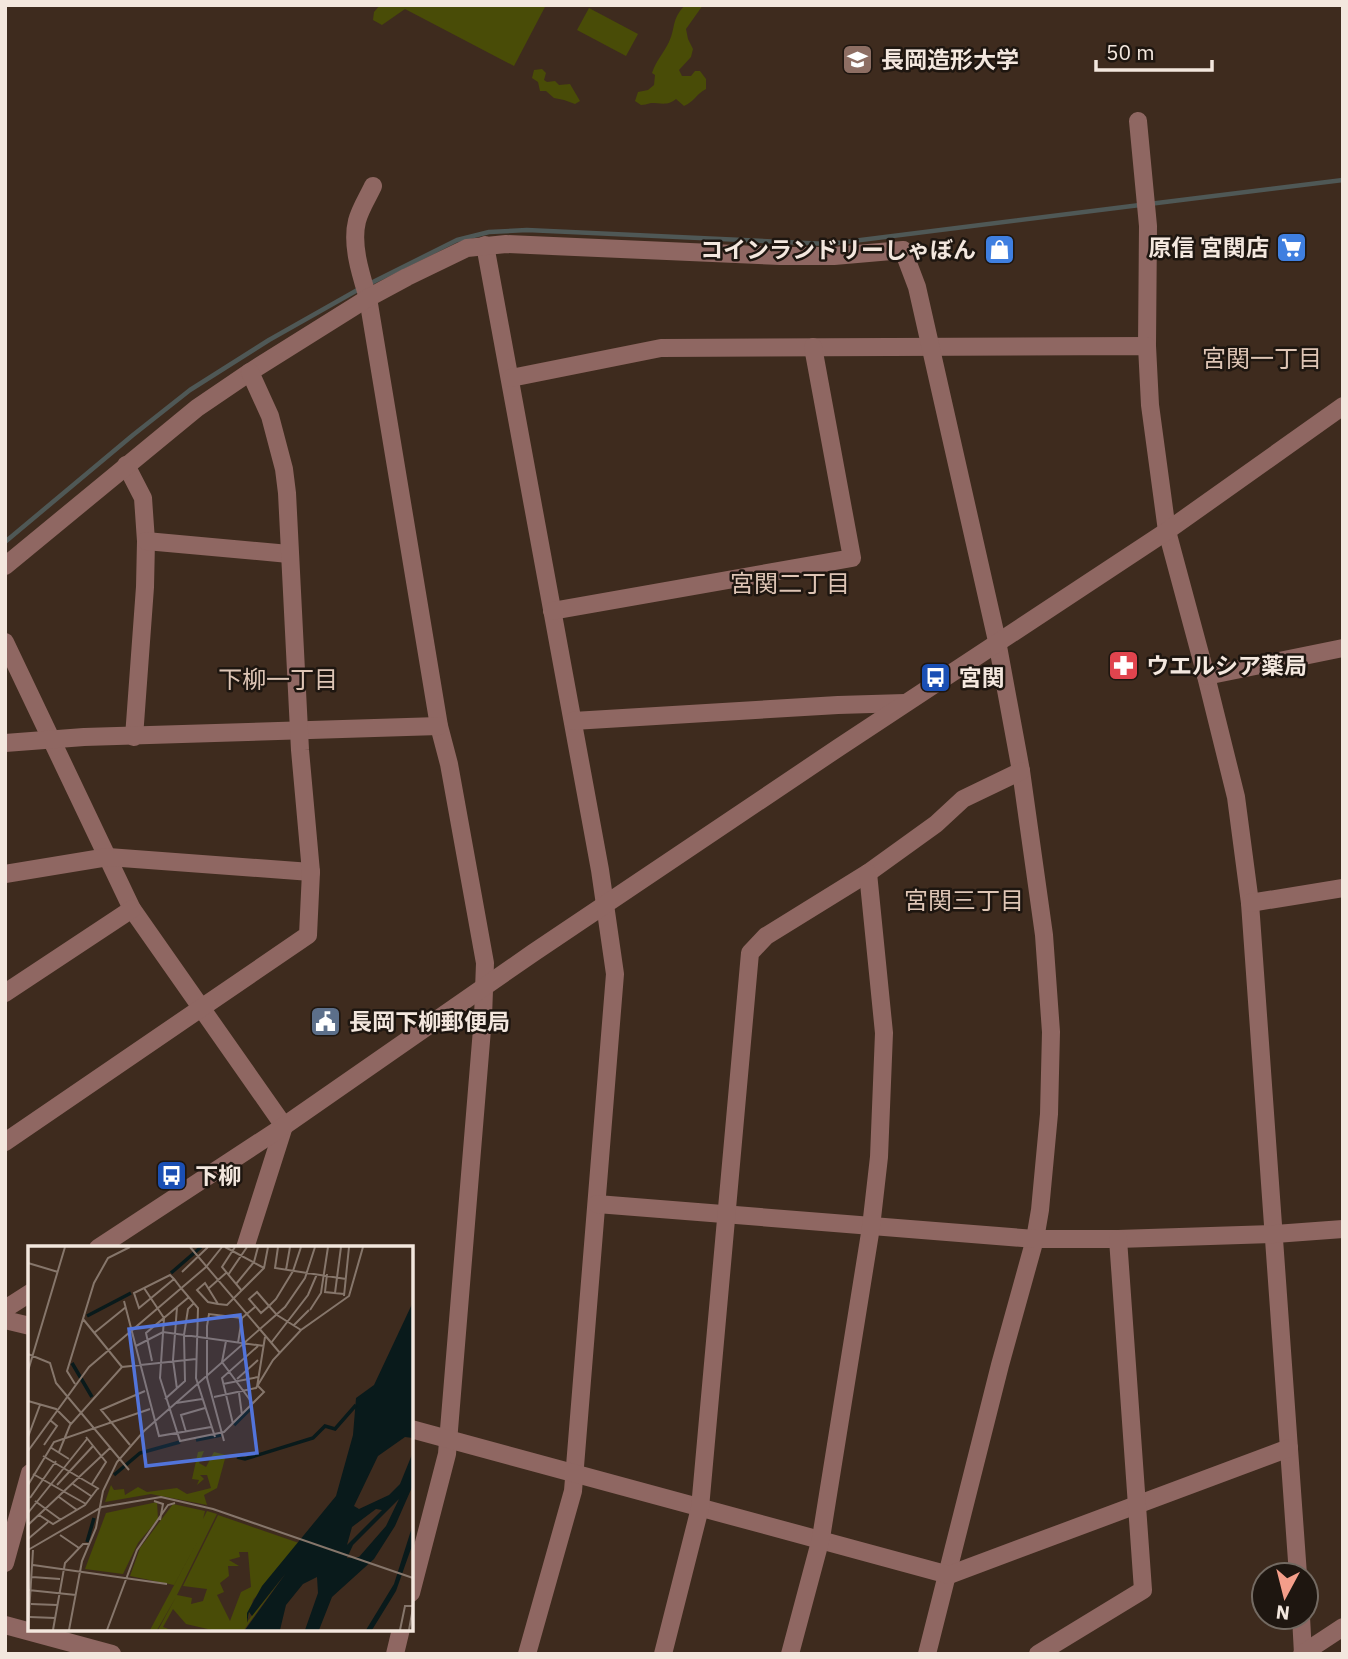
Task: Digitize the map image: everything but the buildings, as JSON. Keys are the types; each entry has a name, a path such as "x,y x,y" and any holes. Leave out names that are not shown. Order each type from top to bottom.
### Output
{"street":[{"path":"1138,121 1148,226 1147,346 1150,405 1167,531 1236,797 1250,903 1297,1561"},
{"path":"373,186 357,219 355,230 361,276 368,298 439,726 449,764 485,963 447,1454 413,1585"},
{"path":"5,566 197,408 368,298 467,248 506,244 780,256 834,256 903,250 917,287 997,641 1021,771 1044,935 1051,1032 1049,1114 1035,1239 1000,1365 927,1654"},
{"path":"485,245 573,721 615,974 573,1491 527,1654"},
{"path":"511,378 661,348 1147,346"},
{"path":"552,611 852,558 813,347"},
{"path":"5,1142 308,935 311,872 299,730 288,493 270,416 250,372"},
{"path":"101,1246 284,1126 605,905 997,641 1167,531 1343,406"},
{"path":"126,465 143,498 146,541 134,737"},
{"path":"146,541 289,554"},
{"path":"5,642 132,909 284,1126"},
{"path":"1206,676 1343,648"},
{"path":"573,721 907,703"},
{"path":"5,743 52,739 439,726"},
{"path":"663,1654 700,1508 750,953 766,936 868,873 936,824 963,799 1021,771"},
{"path":"5,874 108,857 311,872"},
{"path":"790,1654 821,1538 871,1227 881,1118 884,1033 868,873"},
{"path":"1250,903 1343,888"},
{"path":"5,993 132,909"},
{"path":"246,1246 284,1126"},
{"path":"597,1204 1035,1239 1275,1234 1343,1229"},
{"path":"1038,1654 1143,1590 1118,1239"},
{"path":"5,1309 28,1294"},
{"path":"5,1320 28,1326"},
{"path":"413,1430 574,1475 821,1538 949,1575 1289,1448"},
{"path":"5,1563 28,1480"},
{"path":"5,1625 112,1654"},
{"path":"1302,1631 1303,1654 1343,1628"},
{"path":"395,1654 401,1631"}],"shaded area":[{"path":"380,5 546,5 514,66 405,9 382,25 373,20 374,12"},
{"path":"685,5 703,5 686,29 693,49 691,57 679,70 682,76 691,76 695,71 700,71 706,79 706,89 684,106 676,99 667,103 641,105 635,101 638,92 648,90 654,85 655,75 652,73"},
{"path":"589,8 638,34 626,56 577,30"},
{"path":"542,69 546,73 544,80 555,81 559,85 570,84 580,101 575,104 540,91 538,82 532,78 534,70"}],"waterway":[{"path":"1149,204 1343,180"},
{"path":"369,284 457,240 489,232 527,230 829,244 1140,205"},
{"path":"5,542 190,390 269,340 361,288"}],"place":[{"name":"長岡造形大学","path":"858,59"},
{"name":"原信 宮関店","path":"1292,247"},
{"name":"コインランドリーしゃぼん","path":"999,249"},
{"name":"ウエルシア薬局","path":"1123,665"},
{"name":"宮関","path":"936,677"},
{"name":"長岡下柳郵便局","path":"326,1021"},
{"name":"下柳","path":"172,1175"}],"district":[{"name":"宮関一丁目","path":"1262,358"},
{"name":"宮関二丁目","path":"790,583"},
{"name":"下柳一丁目","path":"278,679"},
{"name":"宮関三丁目","path":"964,900"}]}
